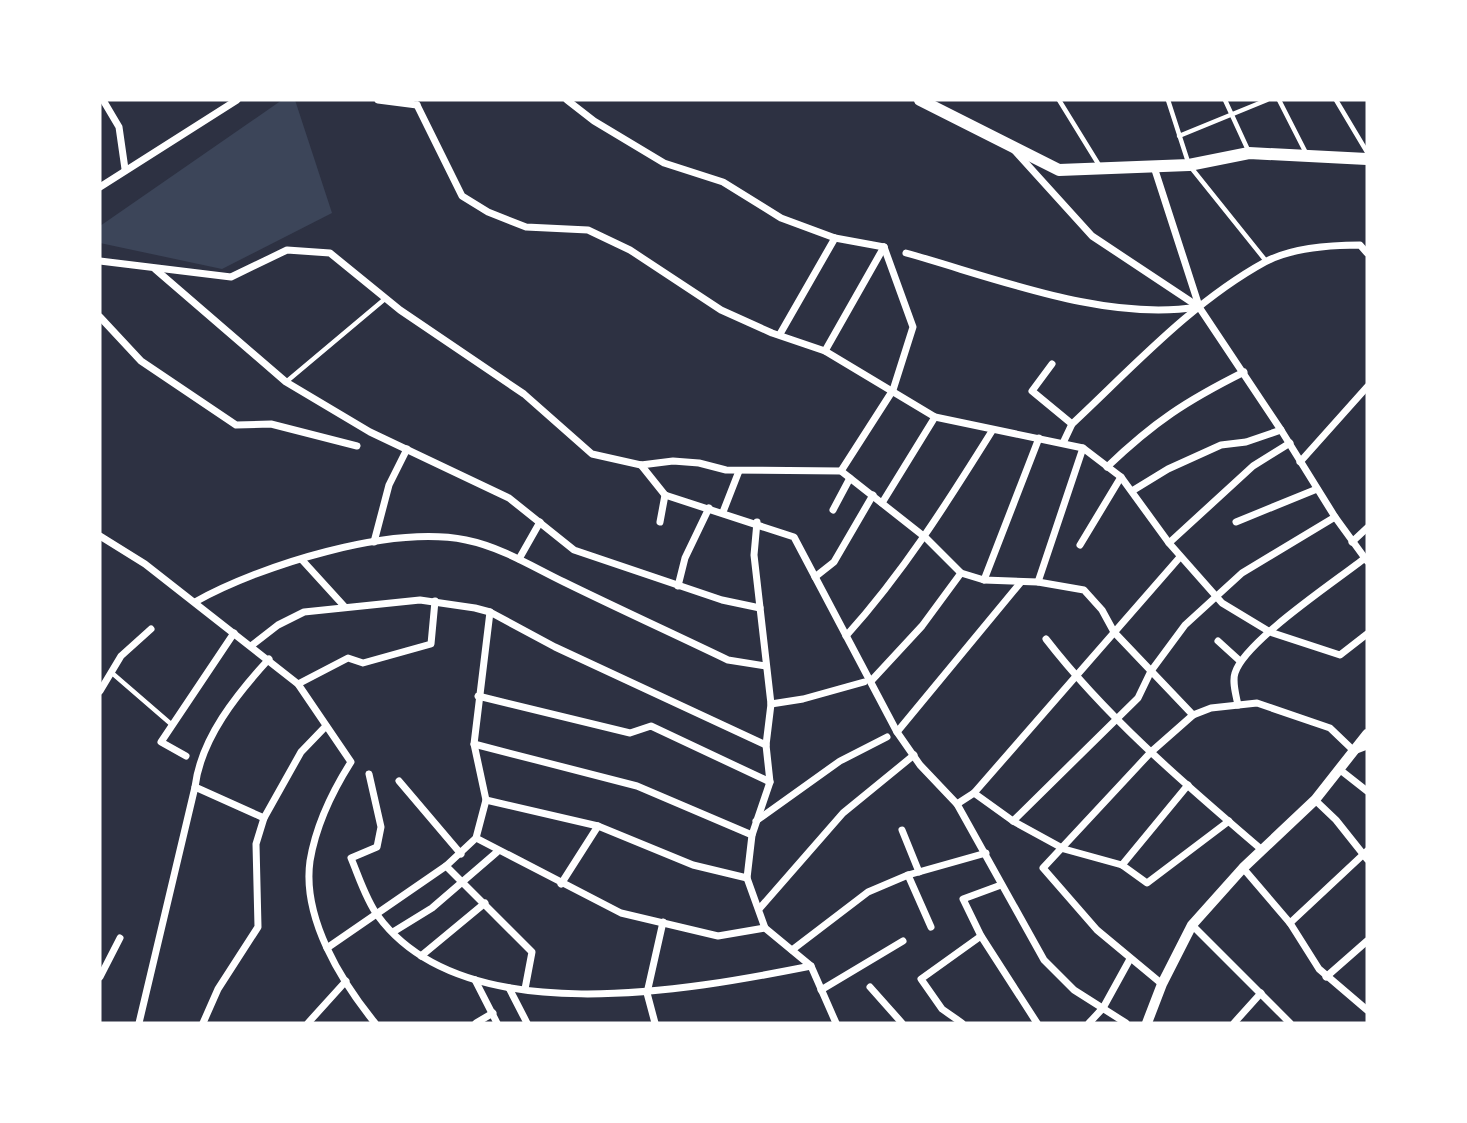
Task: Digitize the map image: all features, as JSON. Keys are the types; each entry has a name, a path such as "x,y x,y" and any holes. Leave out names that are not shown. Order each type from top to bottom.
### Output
{"main road":[{"path":"920,100 1059,170 1189,165 1249,153 1367,159"}],"street":[{"path":"103,100 119,127 125,170"},
{"path":"100,187 237,100"},
{"path":"378,100 420,102 462,196 488,212 526,227 588,230 630,250 721,310 825,351 935,417 1083,448 1121,477 1180,557 1216,597 1270,632 1340,655 1367,634"},
{"path":"566,100 594,121 664,163 723,182 780,218 835,238 884,247"},
{"path":"1012,148 1092,236 1199,307"},
{"path":"1154,167 1199,307 1281,429 1335,517 1366,559 1270,632 1241,661 1234,675 1238,705"},
{"path":"780,334 835,238"},
{"path":"1063,443 1072,424 1199,307 1266,261 1339,245 1360,245 1367,253"},
{"path":"825,351 884,247"},
{"path":"841,471 893,390 913,327 884,247"},
{"path":"100,261 230,277 287,250 330,253 386,298 524,394 592,454 641,465 673,461 740,471 841,471 926,538 961,573 984,580 1038,582 1084,590 1102,610 1114,632 1193,715"},
{"path":"906,253 1066,298 1164,312 1199,307"},
{"path":"154,269 286,382 370,432 509,498 574,550 722,600 760,608"},
{"path":"100,317 141,361 236,425 271,424 357,446"},
{"path":"1052,364 1032,391 1072,424"},
{"path":"1107,467 1142,434 1189,399 1244,372"},
{"path":"1300,461 1367,387"},
{"path":"882,503 935,417"},
{"path":"1132,491 1168,469 1221,446 1246,442 1281,429"},
{"path":"846,636 887,592 926,538 992,431"},
{"path":"984,580 1038,438"},
{"path":"1169,543 1253,466 1290,443"},
{"path":"1038,582 1083,448"},
{"path":"374,542 389,485 407,449"},
{"path":"641,465 665,495 757,522 794,537 897,732 957,804 1044,960 1074,990 1126,1023"},
{"path":"723,512 740,471"},
{"path":"1080,545 1121,477"},
{"path":"833,510 850,478"},
{"path":"1236,522 1317,489"},
{"path":"660,522 665,495"},
{"path":"815,577 834,562 873,495"},
{"path":"678,586 685,558 709,508"},
{"path":"1013,821 1138,698 1151,671 1185,625 1274,552 1335,517"},
{"path":"519,559 540,522"},
{"path":"757,522 754,555 771,704 766,745 770,782 752,835 747,878 765,928 811,966 836,1023"},
{"path":"1352,542 1367,528"},
{"path":"100,536 135,557 298,684 351,762 328,799 310,861 314,904 327,948 375,1023"},
{"path":"195,602 241,578 374,542 444,537 469,541 519,559 728,660 766,666"},
{"path":"957,804 974,793 1180,557"},
{"path":"303,561 344,606"},
{"path":"771,704 868,681 922,626 961,573"},
{"path":"897,732 1021,582"},
{"path":"298,684 348,658 363,663 431,644 435,601"},
{"path":"251,646 278,625 304,612 344,606 435,601 490,612 555,647 766,745"},
{"path":"327,948 377,916 461,855 476,838 486,800 474,744 490,612"},
{"path":"100,691 121,656 151,629"},
{"path":"186,756 161,742 171,723 234,633"},
{"path":"1046,639 1076,678 1117,720 1262,850"},
{"path":"1218,642 1241,661"},
{"path":"139,1023 195,787 198,762 239,692 269,659"},
{"path":"478,696 630,733 651,726 770,782"},
{"path":"1162,984 1097,930 1043,868 1064,849 1151,752 1193,715 1211,708 1257,703 1316,721 1330,728 1354,751"},
{"path":"203,1023 218,989 258,926 256,844 264,818 302,752 326,726"},
{"path":"1147,1023 1162,984 1192,925 1244,868 1315,800 1367,734"},
{"path":"756,821 840,761 887,737"},
{"path":"474,744 637,786 752,835"},
{"path":"1354,751 1367,746"},
{"path":"760,908 843,813 914,755"},
{"path":"1339,769 1367,791"},
{"path":"369,774 381,827 377,847 351,858 377,916 421,956 475,980 509,988 647,993 710,986 811,966"},
{"path":"399,781 461,855"},
{"path":"1122,865 1188,785"},
{"path":"195,787 264,818"},
{"path":"974,793 1013,821 1064,849 1122,865 1147,883 1228,821"},
{"path":"486,800 597,826 693,865 747,878"},
{"path":"1290,923 1366,855 1315,800"},
{"path":"561,884 597,826"},
{"path":"902,830 919,872"},
{"path":"476,838 496,852 621,913 718,936 765,928"},
{"path":"393,932 432,908 496,852"},
{"path":"792,950 868,892 908,875 986,853"},
{"path":"446,866 532,953 524,989"},
{"path":"1244,868 1290,923 1326,977 1367,1010"},
{"path":"908,875 931,927"},
{"path":"1001,885 963,899 981,936 1037,1023"},
{"path":"421,956 485,903"},
{"path":"655,1023 647,993 663,922"},
{"path":"1192,925 1290,1023"},
{"path":"962,1023 942,1009 921,979 981,936"},
{"path":"100,977 120,938"},
{"path":"821,990 903,941"},
{"path":"1326,977 1367,941"},
{"path":"1089,1023 1103,1008 1130,959"},
{"path":"475,980 497,1023"},
{"path":"308,1023 346,981"},
{"path":"870,987 902,1023"},
{"path":"509,988 527,1023"},
{"path":"1234,1023 1261,993"},
{"path":"476,1023 493,1013"}],"lane":[{"path":"1059,100 1101,169"},
{"path":"1168,100 1189,165 1266,261"},
{"path":"1225,100 1249,153"},
{"path":"1179,136 1267,100"},
{"path":"1279,100 1307,154"},
{"path":"1336,100 1367,152"},
{"path":"286,382 386,298"},
{"path":"111,672 171,723"}],"shaded area":[{"path":"282,100 295,100 332,213 222,269 100,243 100,226"}]}
